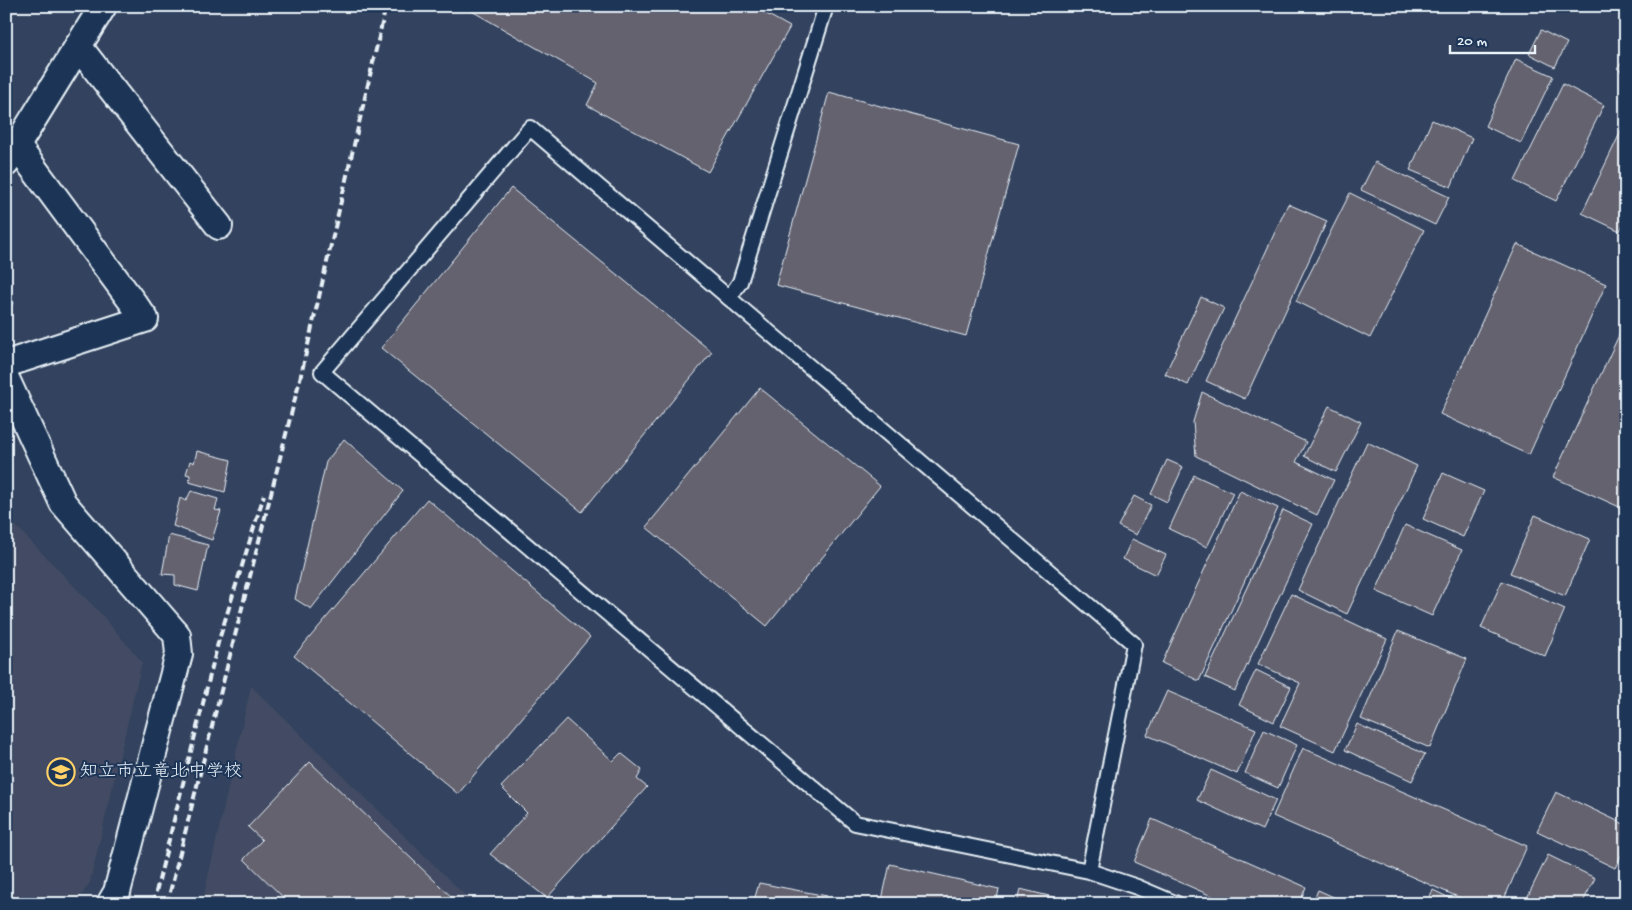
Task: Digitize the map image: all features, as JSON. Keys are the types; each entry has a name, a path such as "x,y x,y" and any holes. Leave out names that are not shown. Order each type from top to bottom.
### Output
{"street":[{"path":"6,364 146,319 12,154 102,6"},
{"path":"78,46 219,226"},
{"path":"6,379 63,503 177,635 179,654 117,892 110,904"}],"lane":[{"path":"729,298 740,282 826,6"},
{"path":"1088,871 1134,644 530,128 322,372 855,823 1088,871 1177,904"}],"shaded area":[{"name":"知立市立竜北中学校","path":"6,505 13,523 101,614 142,662 90,882 76,904 6,904"},
{"path":"251,686 474,904 202,904"}],"building":[{"path":"463,6 752,6 790,27 708,172 587,105 598,83"},
{"path":"1541,30 1567,43 1555,67 1529,54"},
{"path":"1626,58 1626,75 1617,68"},
{"path":"1516,59 1553,76 1521,143 1485,126"},
{"path":"1563,84 1604,105 1556,201 1515,181"},
{"path":"829,92 1019,144 966,336 776,285"},
{"path":"1432,120 1472,138 1451,187 1410,170"},
{"path":"1623,127 1626,128 1626,218 1620,231 1582,213"},
{"path":"1375,162 1449,197 1435,225 1361,190"},
{"path":"511,188 712,352 582,512 381,348"},
{"path":"1350,193 1424,230 1370,338 1296,301"},
{"path":"1288,204 1327,221 1245,399 1206,381"},
{"path":"1517,244 1606,284 1529,455 1440,414"},
{"path":"1201,297 1224,308 1188,385 1165,374"},
{"path":"1626,320 1626,510 1553,477"},
{"path":"760,388 880,486 767,626 646,527"},
{"path":"1202,392 1306,442 1296,462 1334,480 1317,515 1196,456 1193,422"},
{"path":"1329,406 1361,422 1336,472 1304,456"},
{"path":"344,439 403,491 311,609 295,599 326,462"},
{"path":"1367,442 1417,466 1347,614 1298,590"},
{"path":"197,451 231,460 225,492 189,482 190,475 186,474 190,461 194,463"},
{"path":"1167,460 1183,467 1167,502 1151,494"},
{"path":"1443,473 1484,491 1463,537 1423,519"},
{"path":"1194,475 1233,493 1207,547 1169,529"},
{"path":"191,491 218,499 215,510 221,511 212,540 173,526 180,498 186,501"},
{"path":"1240,491 1278,508 1199,681 1162,663"},
{"path":"1134,496 1151,505 1136,535 1118,526"},
{"path":"427,499 590,637 458,794 294,656"},
{"path":"1283,510 1313,524 1235,691 1205,677"},
{"path":"1535,515 1590,539 1565,596 1510,573"},
{"path":"1405,525 1462,550 1432,616 1376,591"},
{"path":"169,535 208,545 198,591 175,585 175,575 162,574"},
{"path":"1132,539 1166,555 1156,575 1123,559"},
{"path":"1502,581 1565,609 1545,656 1481,628"},
{"path":"1291,594 1387,639 1335,751 1280,726 1300,683 1258,664"},
{"path":"1398,631 1467,659 1430,748 1361,719"},
{"path":"1256,670 1291,687 1274,722 1239,705"},
{"path":"1167,691 1256,729 1237,774 1147,735"},
{"path":"566,719 613,761 621,753 642,770 637,779 647,787 547,898 490,854 527,813 501,787"},
{"path":"1357,724 1425,754 1412,781 1345,750"},
{"path":"1264,730 1297,745 1278,788 1245,773"},
{"path":"1303,748 1527,846 1502,904 1474,904 1273,816"},
{"path":"310,762 459,904 290,904 244,859 262,840 248,827"},
{"path":"1211,770 1276,800 1262,830 1197,800"},
{"path":"1556,792 1626,825 1626,846 1615,868 1537,831"},
{"path":"1152,819 1306,887 1299,904 1230,904 1134,862"},
{"path":"1548,855 1595,878 1582,904 1524,904"},
{"path":"890,864 999,889 996,904 881,904"},
{"path":"759,883 827,896 825,904 753,904"},
{"path":"1020,889 1082,904 1017,904"},
{"path":"1318,890 1349,904 1312,904"},
{"path":"1433,890 1462,904 1426,904"}],"waterway":[{"path":"6,295 9,303"}],"railway":[{"path":"167,904 301,375 386,6"},
{"path":"153,904 218,643 264,495"}],"place":[{"name":"知立市立竜北中学校","path":"61,772"}]}
